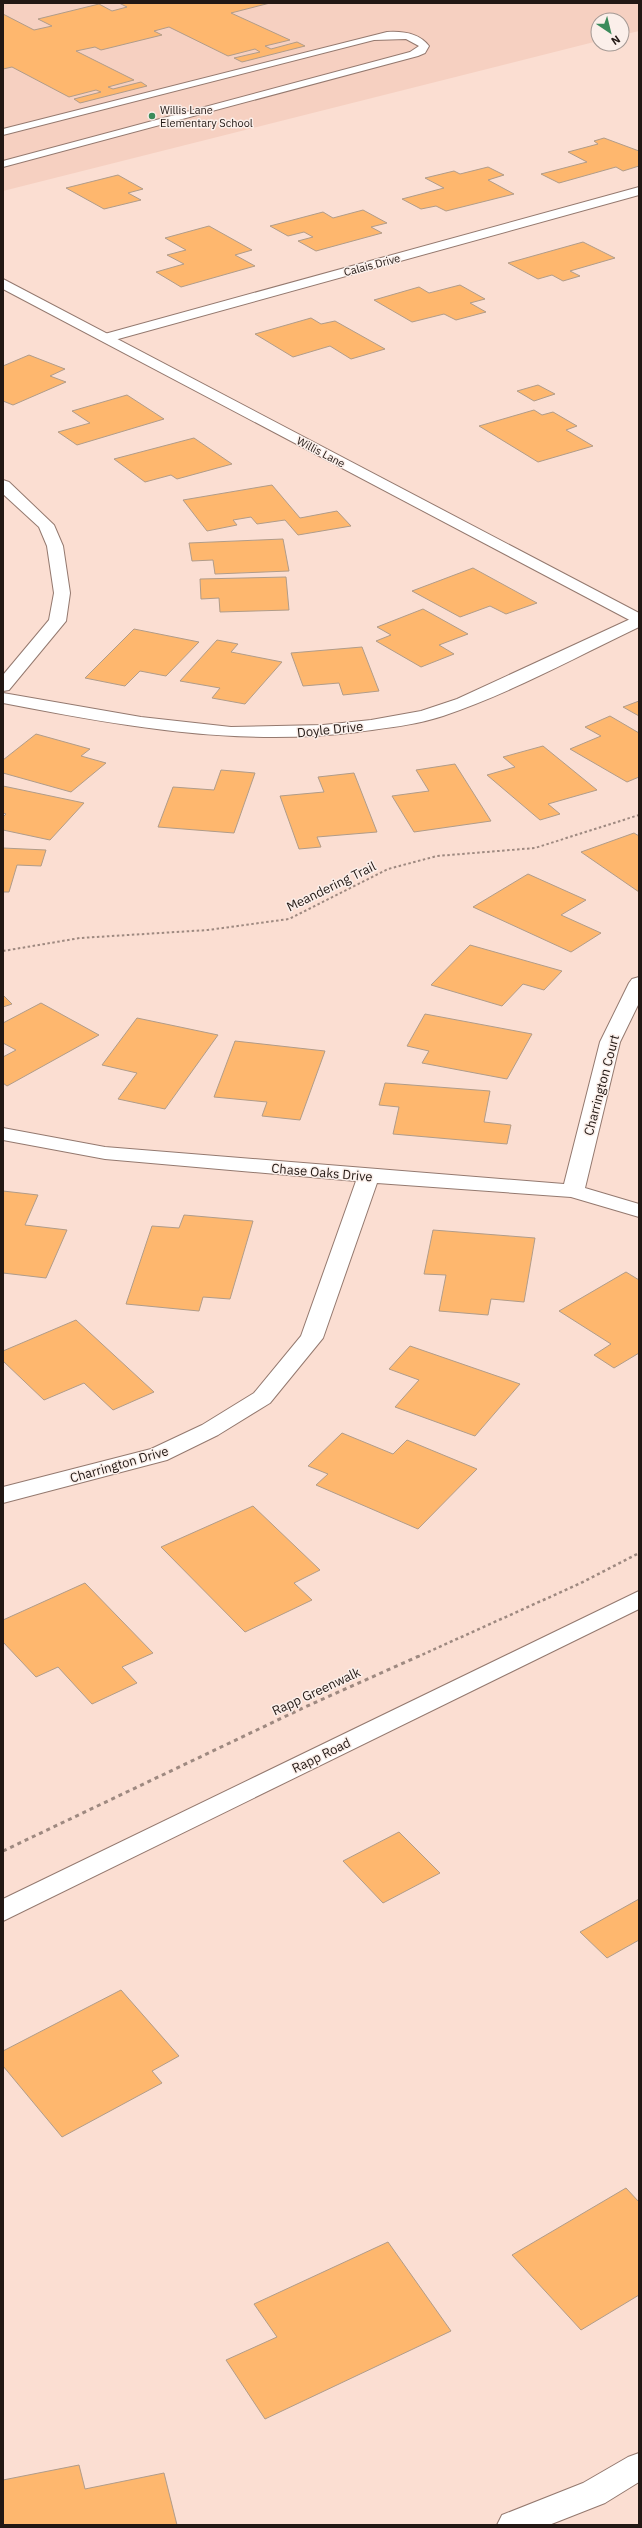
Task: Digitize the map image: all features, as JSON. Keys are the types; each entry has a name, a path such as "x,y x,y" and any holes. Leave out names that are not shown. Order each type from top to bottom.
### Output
{"street":[{"name":"Calais Drive","path":"106,338 639,191"},
{"name":"Willis Lane","path":"3,283 639,620"},
{"path":"3,484 46,525 55,546 62,593 56,621 3,686"},
{"name":"Doyle Drive","path":"3,698 184,730 241,734 339,730 435,712 455,705 639,620"},
{"name":"Charrington Court","path":"573,1191 610,1042 639,983"},
{"name":"Chase Oaks Drive","path":"3,1134 105,1153 369,1176 573,1191 639,1211"},
{"name":"Charrington Drive","path":"3,1495 159,1455 210,1430 262,1398 312,1338 369,1176"},
{"name":"Rapp Road","path":"3,1911 639,1599"},
{"path":"513,2525 594,2494 639,2466"}],"lane":[{"path":"3,132 374,36 403,35 419,40 424,46 421,51 414,54 3,164"}],"path":[{"name":"Meandering Trail","path":"3,951 80,938 208,930 289,919 388,869 437,856 535,848 639,814"},
{"name":"Rapp Greenwalk","path":"3,1851 305,1707 581,1583 639,1553"}],"shaded area":[{"name":"Willis Lane Elementary School","path":"3,3 639,3 639,31 630,33 630,12 590,12 590,43 3,191"}],"building":[{"path":"119,3 270,3 231,13 290,40 265,46 271,49 297,42 305,46 242,62 234,58 260,52 255,49 228,56 169,27 154,31 162,35 101,50 95,47 76,51 134,80 108,87 113,89 141,82 147,86 80,103 74,99 101,92 96,90 69,97 12,67 3,69 3,14 34,30 52,26 38,19 99,4 112,11 127,7"},
{"path":"604,138 639,151 639,166 623,171 616,167 559,183 541,174 587,162 568,152 598,144 594,141"},
{"path":"488,167 504,175 488,180 514,194 446,211 436,206 421,209 402,199 444,188 425,178 454,171 460,174"},
{"path":"118,175 143,189 128,193 141,200 104,209 66,188"},
{"path":"363,210 387,223 371,227 382,233 316,251 298,241 313,237 304,232 288,236 270,226 323,212 333,218"},
{"path":"209,226 252,250 235,255 255,266 181,287 156,272 184,264 167,255 186,250 165,238"},
{"path":"583,242 615,258 570,271 580,276 563,281 552,275 538,279 508,263"},
{"path":"460,285 485,299 470,303 486,312 456,320 444,314 412,322 374,300 419,287 429,293"},
{"path":"311,318 321,324 335,321 385,349 351,359 330,346 293,357 255,334"},
{"path":"29,355 65,369 50,376 66,382 13,405 3,401 3,366"},
{"path":"538,385 555,394 534,401 517,391"},
{"path":"127,395 164,419 77,445 58,432 90,423 72,411"},
{"path":"534,410 542,415 553,412 577,426 566,430 593,446 538,462 479,426"},
{"path":"194,438 232,464 177,479 171,475 145,482 114,459"},
{"path":"272,485 300,518 337,511 351,526 298,535 285,520 257,524 251,517 233,520 237,525 207,531 183,500"},
{"path":"283,539 289,571 215,574 213,560 192,561 189,543"},
{"path":"473,568 537,603 506,614 490,606 460,617 412,591"},
{"path":"286,577 289,610 220,612 219,598 201,599 200,579"},
{"path":"423,609 468,634 439,645 454,654 421,667 376,641 391,635 377,627"},
{"path":"134,629 199,642 166,676 140,671 125,686 85,678"},
{"path":"217,640 238,644 231,652 282,662 245,704 212,698 220,688 180,681"},
{"path":"362,647 379,691 343,695 339,683 303,686 291,653"},
{"path":"639,701 639,716 623,707"},
{"path":"610,716 639,733 639,777 627,782 570,749 601,736 585,727"},
{"path":"36,734 90,749 81,756 106,763 71,792 3,773 3,760"},
{"path":"543,746 597,790 548,804 560,814 540,820 487,775 515,767 503,757"},
{"path":"455,764 491,821 414,832 392,796 429,791 416,770"},
{"path":"221,770 255,773 234,833 158,827 173,787 214,790"},
{"path":"354,773 377,832 317,837 321,847 299,849 280,796 324,792 318,777"},
{"path":"3,786 84,803 50,840 3,830 3,817 6,814 3,813"},
{"path":"634,833 639,836 639,892 581,852"},
{"path":"3,848 46,850 41,866 17,865 9,892 3,892"},
{"path":"528,874 586,900 561,915 601,933 571,952 473,907"},
{"path":"470,945 562,971 544,990 523,984 502,1006 431,985"},
{"path":"3,995 12,1004 3,1007"},
{"path":"41,1003 99,1035 7,1086 3,1083 3,1057 16,1050 3,1043 3,1023"},
{"path":"425,1014 532,1034 507,1079 422,1063 429,1051 407,1046"},
{"path":"137,1018 218,1035 165,1109 118,1099 137,1073 102,1065"},
{"path":"235,1041 325,1051 300,1120 262,1116 267,1102 214,1097"},
{"path":"385,1083 490,1091 484,1122 511,1125 507,1144 393,1134 399,1107 379,1105"},
{"path":"3,1191 38,1195 25,1225 67,1230 46,1278 3,1273"},
{"path":"184,1215 253,1221 230,1299 203,1297 199,1311 126,1304 152,1226 179,1228"},
{"path":"433,1230 535,1238 524,1302 491,1299 488,1315 439,1311 446,1275 424,1274"},
{"path":"626,1272 639,1280 639,1353 614,1368 594,1355 611,1344 559,1311"},
{"path":"76,1320 154,1392 113,1410 84,1383 44,1400 3,1361 3,1351"},
{"path":"410,1346 520,1384 475,1436 395,1407 419,1380 389,1369"},
{"path":"342,1433 393,1454 407,1440 477,1469 418,1529 316,1485 328,1474 308,1466"},
{"path":"253,1506 320,1570 294,1583 312,1600 245,1632 161,1547"},
{"path":"85,1583 153,1653 122,1667 137,1683 92,1704 58,1667 36,1677 3,1642 3,1620"},
{"path":"399,1832 440,1873 383,1903 343,1861"},
{"path":"639,1899 639,1940 607,1958 580,1932"},
{"path":"121,1990 179,2056 152,2071 162,2083 62,2137 3,2066 3,2051"},
{"path":"626,2188 639,2202 639,2295 581,2330 512,2255"},
{"path":"388,2242 451,2331 265,2419 226,2360 277,2337 254,2304"},
{"path":"79,2465 85,2489 164,2473 177,2525 3,2525 3,2480"}],"place":[{"name":"Willis Lane Elementary School","path":"152,116"}]}
